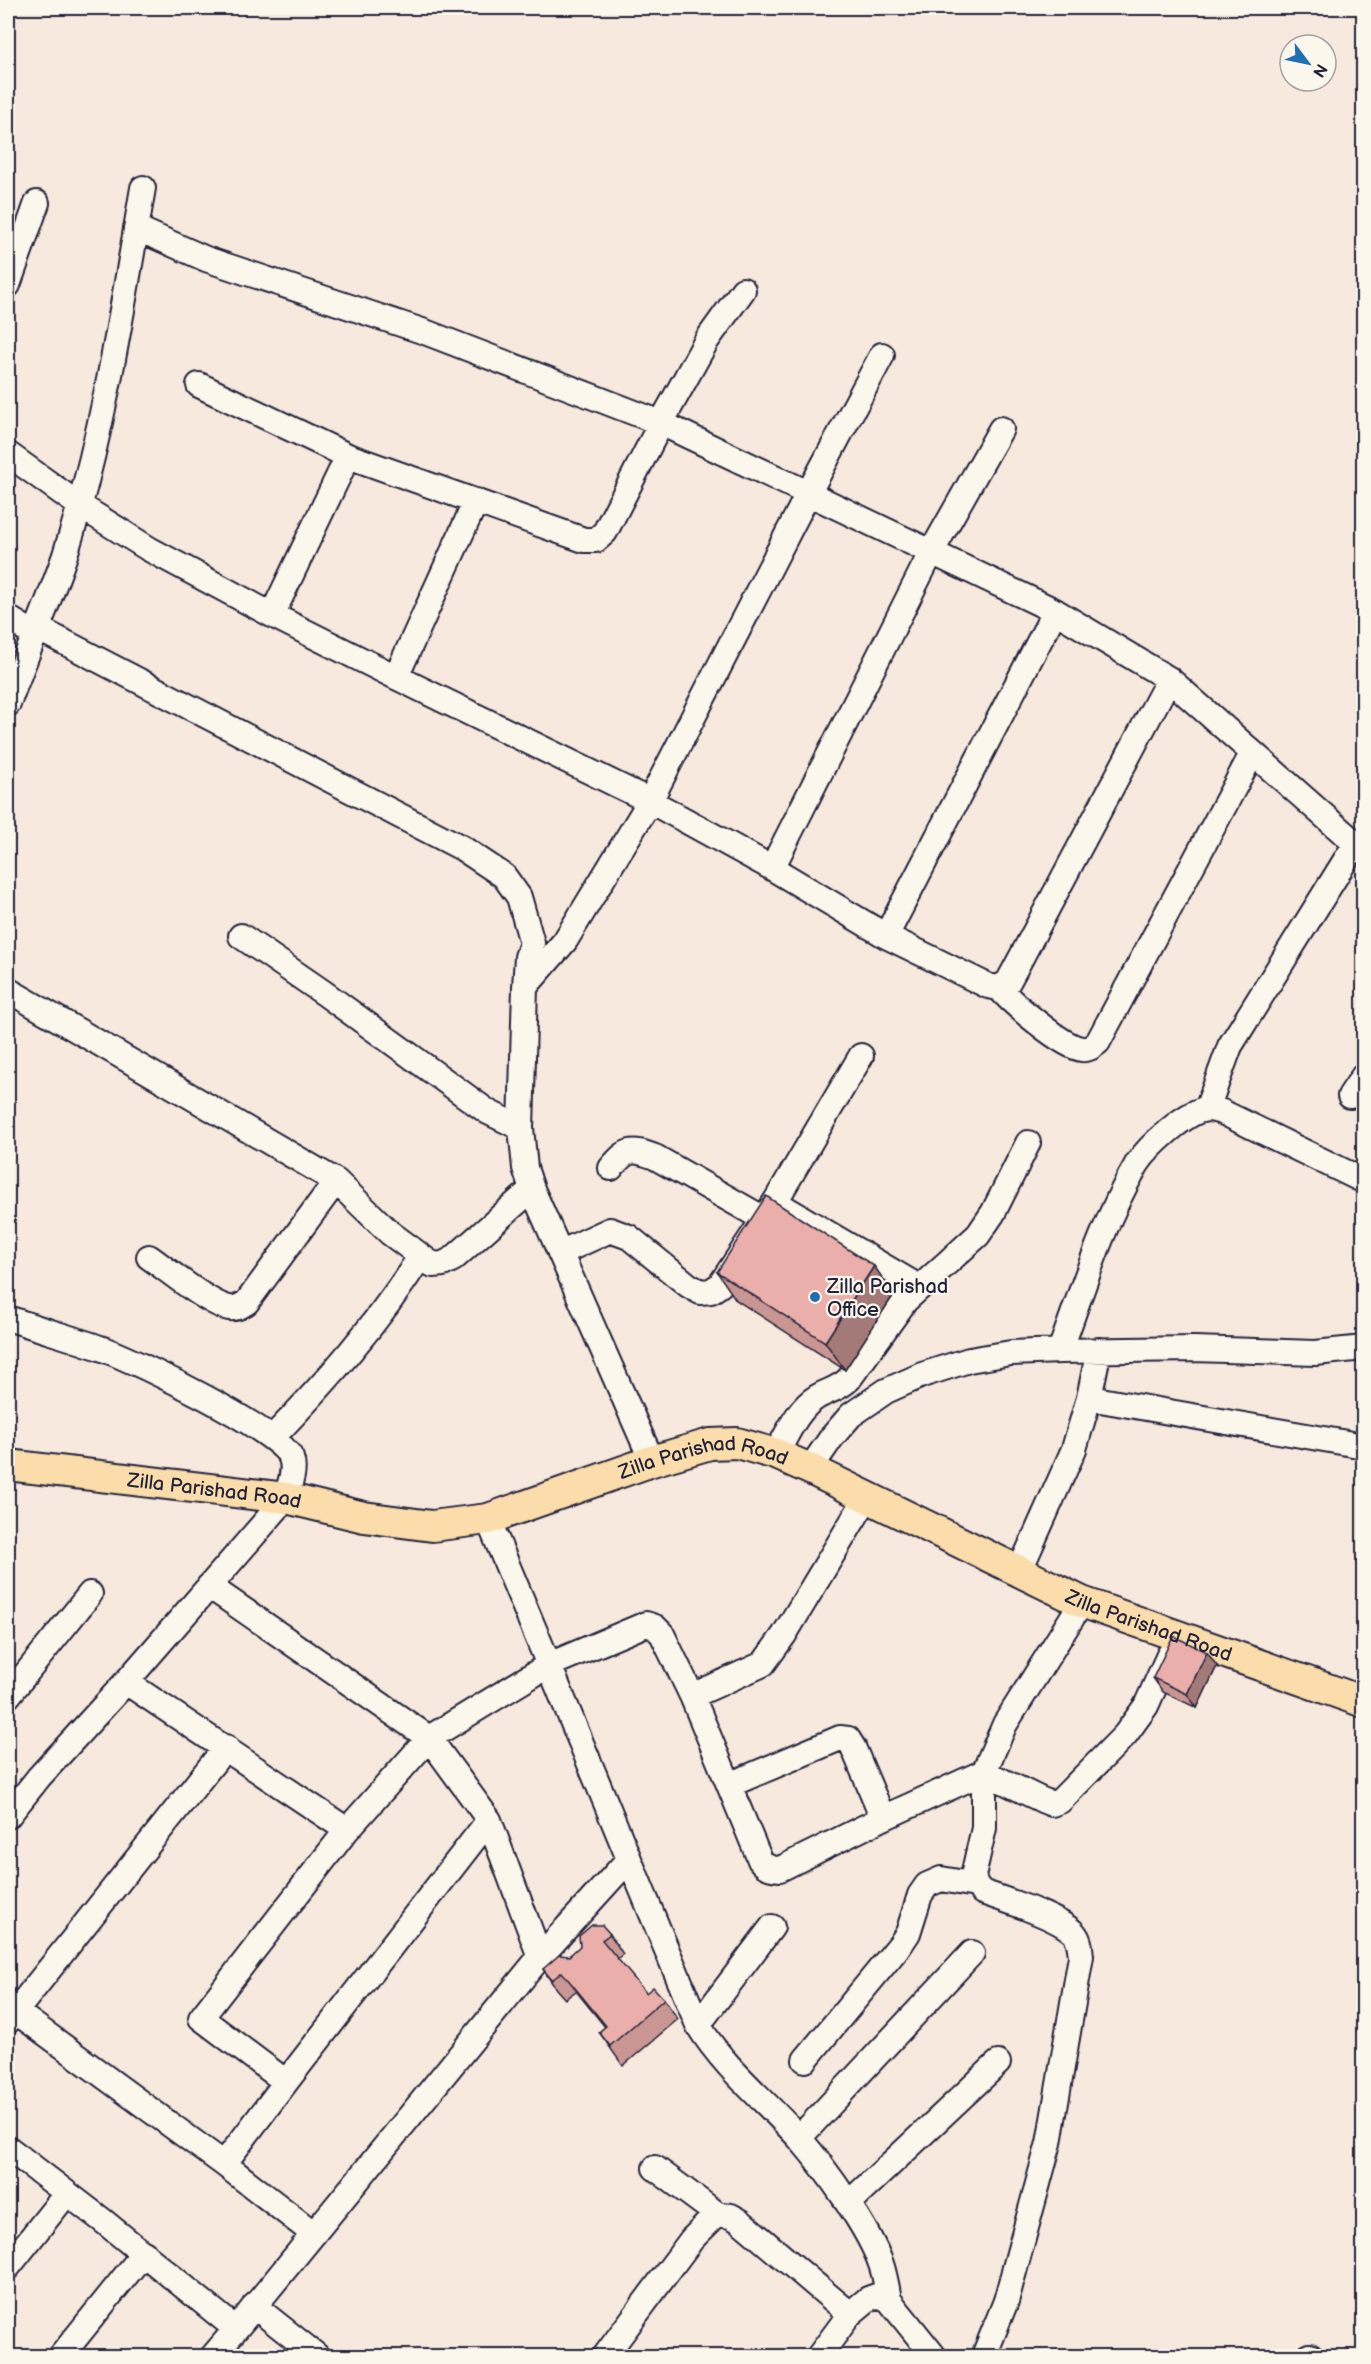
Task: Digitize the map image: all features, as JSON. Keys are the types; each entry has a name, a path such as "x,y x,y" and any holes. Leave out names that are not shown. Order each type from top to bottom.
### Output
{"main road":[{"name":"Zilla Parishad Road","path":"8,1465 286,1498 364,1517 432,1526 488,1519 652,1461 710,1444 737,1443 776,1454 810,1469 1082,1602 1364,1702"}],"street":[{"path":"8,704 64,556 79,506 101,417 143,188"},
{"path":"8,285 37,203"},
{"path":"136,228 206,259 425,332 661,423 1055,611 1169,679 1359,848 1230,1046 1207,1109"},
{"path":"199,385 348,456 584,540 596,540 605,532 707,340 743,290"},
{"path":"525,987 565,941 650,801 808,492 882,355"},
{"path":"772,868 933,551 1001,429"},
{"path":"8,454 79,506 149,549 272,615 650,801 772,868 886,936 988,986 999,988 1018,1008 1067,1044 1080,1049 1090,1048 1098,1042 1252,754"},
{"path":"272,615 348,456"},
{"path":"396,677 476,501"},
{"path":"886,936 1055,611"},
{"path":"8,618 462,848 504,876 519,897 532,943 527,957 525,987 521,1128 525,1168 532,1189 652,1461"},
{"path":"999,988 1008,982 1169,679"},
{"path":"241,936 488,1112 521,1128"},
{"path":"8,990 336,1181 390,1233 433,1265 443,1264 453,1259 532,1189"},
{"path":"560,1253 610,1230 629,1237 688,1285 700,1292 711,1291 720,1285 770,1211 861,1056"},
{"path":"1350,1095 1364,1075"},
{"path":"1060,1351 1105,1230 1138,1163 1155,1141 1186,1118 1207,1109 1222,1112 1364,1181"},
{"path":"776,1454 804,1406 817,1397 841,1388 906,1300 978,1235 993,1213 1028,1143"},
{"path":"611,1168 624,1153 638,1151 655,1157 770,1211 920,1287"},
{"path":"149,1257 226,1308 239,1308 247,1302 336,1181"},
{"path":"272,1438 327,1381 354,1349 397,1293 420,1257"},
{"path":"8,1318 105,1350 207,1398 272,1438 290,1456 293,1469 286,1498 126,1682 39,1777 8,1816"},
{"path":"810,1469 832,1437 851,1415 886,1391 969,1360 1011,1353 1060,1351 1194,1349 1315,1353 1364,1348"},
{"path":"1019,1572 1074,1449 1089,1398 1099,1350"},
{"path":"1089,1398 1364,1446"},
{"path":"692,1696 764,1664 867,1497"},
{"path":"488,1519 698,2025 732,2070 799,2138 848,2204 876,2250 889,2300"},
{"path":"209,1586 429,1738 489,1820 540,1957"},
{"path":"8,1696 90,1594"},
{"path":"984,2356 1006,2301 1049,2143 1081,1956 1080,1943 1075,1934 1066,1927 1038,1913 982,1892 976,1885 973,1876 984,1828 984,1772 1005,1724 1082,1602"},
{"path":"286,2082 201,2018 348,1830 429,1738 549,1665 646,1624 655,1627 662,1634 692,1696 759,1860 764,1866 773,1869 780,1869 883,1818 984,1772"},
{"path":"984,1772 1041,1800 1052,1804 1060,1801 1125,1735 1146,1706 1158,1683 1176,1636"},
{"path":"126,1682 348,1830"},
{"path":"729,1785 840,1738 848,1739 883,1818"},
{"path":"226,1748 11,2016 224,2164 314,2234"},
{"path":"224,2164 489,1820"},
{"path":"213,2356 540,1957 629,1860"},
{"path":"805,2060 900,1945 908,1933 920,1895 927,1885 941,1879 976,1885"},
{"path":"698,2025 772,1927"},
{"path":"799,2138 972,1953"},
{"path":"848,2204 998,2063"},
{"path":"8,2148 144,2253 236,2329"},
{"path":"655,2168 717,2214 731,2216 740,2221 850,2314"},
{"path":"8,2267 67,2193"},
{"path":"605,2356 692,2239 717,2214"},
{"path":"60,2356 144,2253"},
{"path":"819,2356 850,2314 868,2299 879,2295 889,2300 934,2356"},
{"path":"254,2306 317,2356"}],"building":[{"name":"Zilla Parishad Office","path":"766,1196 874,1266 825,1342 717,1272"},
{"path":"1173,1636 1207,1652 1187,1694 1153,1678"},
{"path":"592,1925 602,1925 610,1934 602,1940 646,1993 653,1987 664,1999 610,2046 599,2032 606,2026 562,1972 552,1980 543,1969 559,1955 569,1956 580,1946 579,1936"}],"place":[{"name":"Zilla Parishad Office","path":"815,1297"}]}
